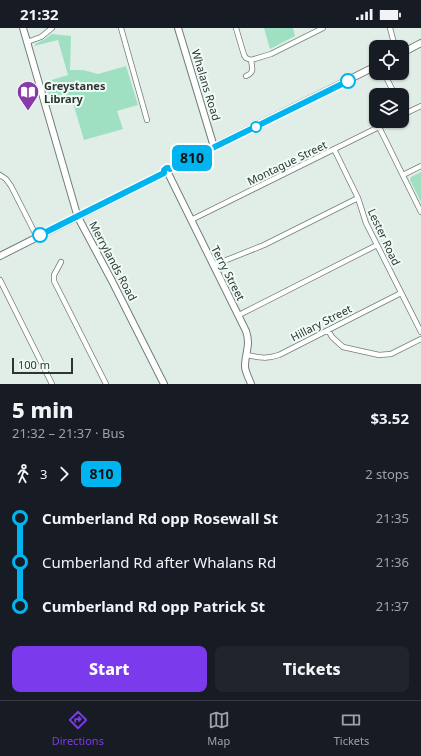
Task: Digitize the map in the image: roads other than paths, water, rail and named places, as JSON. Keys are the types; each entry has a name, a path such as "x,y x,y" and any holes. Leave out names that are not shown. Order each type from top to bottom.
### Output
{"street":[{"name":"Merrylands Road","path":"23,28 78,216 164,384"},
{"path":"27,42 41,37 52,28"},
{"path":"120,28 147,120"},
{"name":"Whalans Road","path":"178,28 214,148"},
{"path":"236,28 244,55 251,60 273,53 323,28"},
{"path":"390,28 393,40"},
{"path":"409,49 421,43"},
{"path":"246,76 252,72 251,60"},
{"path":"0,256 369,70"},
{"path":"409,111 421,106"},
{"name":"Montague Street","path":"191,220 377,128"},
{"path":"379,128 421,212"},
{"name":"Lester Road","path":"334,149 358,198 365,222 421,332"},
{"path":"402,175 421,166"},
{"name":"Terry Street","path":"168,172 239,316 247,336 248,343 245,365 251,384"},
{"path":"0,176 11,186 36,237"},
{"path":"214,266 264,245 358,198"},
{"path":"239,316 377,245"},
{"path":"61,262 54,275 54,282 106,384"},
{"path":"0,280 52,384"},
{"name":"Hillary Street","path":"247,355 272,358 401,293"},
{"path":"328,330 332,337 343,346 379,355 391,354 421,339"}],"place":[{"name":"Greystanes Library","path":"28,112"}]}
